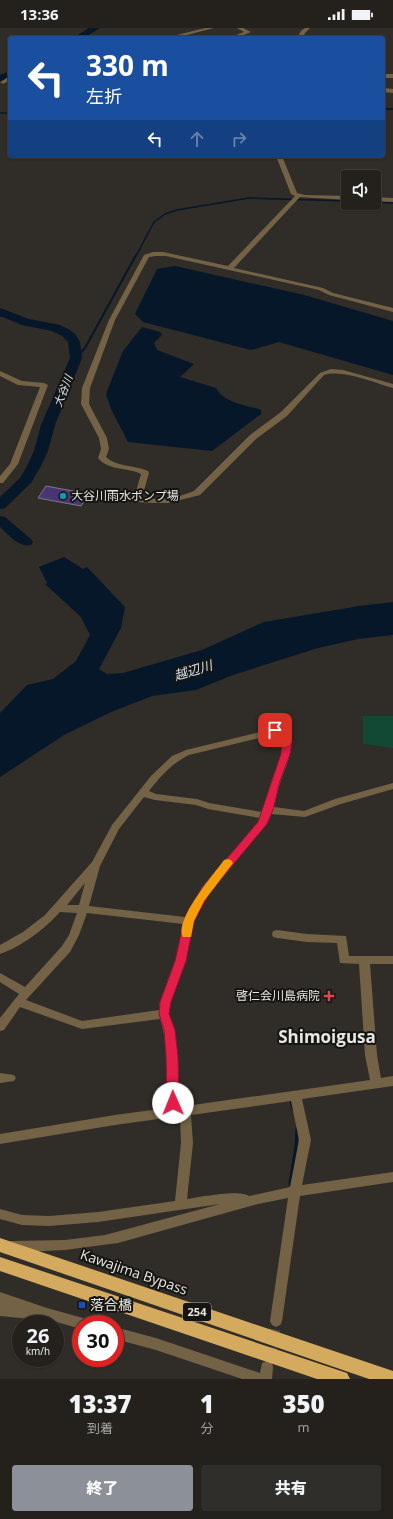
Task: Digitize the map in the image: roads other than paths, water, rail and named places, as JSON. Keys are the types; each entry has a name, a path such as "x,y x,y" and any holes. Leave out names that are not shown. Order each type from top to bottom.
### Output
{"highway":[{"name":"Kawajima Bypass","path":"0,1246 393,1379"},
{"name":"254","path":"0,1264 341,1379"}],"street":[{"path":"187,36 212,28"},
{"path":"238,36 249,32 239,28"},
{"path":"300,36 308,28"},
{"path":"3,82 8,79"},
{"path":"279,158 292,191 298,196 341,198"},
{"path":"229,269 298,196"},
{"path":"381,199 393,200"},
{"path":"393,310 321,290 159,253 146,256 106,334 86,388 85,404 103,438 105,449 102,458 107,463 129,466 139,469 145,473 137,496 139,500 158,501 175,499 197,493 253,437 284,414 322,374 331,371 344,372 393,386"},
{"path":"0,373 21,383 44,385 14,464 0,481"},
{"path":"0,1027 18,1002 66,949 74,935 84,909 96,864 115,827 154,778 175,758 186,753 268,732 282,730 286,732 287,736 286,754 276,781 267,813 256,831 206,890 192,912 181,961 165,1002 164,1014 169,1030 172,1056 173,1112"},
{"path":"143,793 155,797 197,802 208,806 267,813 306,814 338,801 393,786"},
{"path":"0,950 14,944 38,928 58,908 96,864"},
{"path":"58,908 84,909 189,921"},
{"path":"277,934 307,938 342,939 344,960 393,960"},
{"path":"364,960 376,1084"},
{"path":"0,977 26,993"},
{"path":"18,1002 82,1025 164,1014"},
{"path":"0,1139 185,1110 296,1096 393,1081"},
{"path":"276,1321 305,1140 296,1096"},
{"path":"180,1205 187,1143 185,1110"},
{"path":"0,1246 69,1246 97,1242 118,1238 258,1199 296,1191 393,1177"},
{"path":"0,1214 22,1220 49,1221 98,1217 221,1199 258,1199"},
{"path":"0,1298 72,1321"},
{"path":"0,1310 47,1314"},
{"path":"124,1335 156,1344 260,1379"}],"water":[{"path":"175,266 304,295 393,321 393,375 279,342 251,350 143,322 135,314 157,269"},
{"path":"142,327 160,332 162,335 154,343 157,350 194,364 180,377 216,388 224,397 236,403 261,410 261,414 212,451 128,442 111,409 106,394 123,351"},
{"name":"越辺川","path":"64,557 83,569 87,567 125,607 121,628 99,669 107,674 123,673 202,650 264,622 359,606 393,602 393,635 358,639 318,648 233,675 196,690 152,696 111,712 64,735 0,777 0,713 27,685 53,679 76,661 90,635 81,617 45,584 47,583 39,567"}],"waterway":[{"name":"大谷川","path":"81,36 96,28"},
{"name":"大谷川","path":"0,79 8,75"},
{"path":"385,109 393,109"},
{"path":"0,113 8,113"},
{"path":"136,256 154,222 165,214 177,210 249,198 341,201"},
{"path":"381,202 393,203"},
{"path":"76,358 85,348 136,255"},
{"name":"大谷川","path":"0,312 26,322 56,328 66,333 74,342 76,358 48,425 41,451 34,466 26,480 0,505"},
{"name":"大谷川","path":"0,316 10,316"},
{"name":"大谷川","path":"0,520 26,542"},
{"path":"291,1100 293,1109"},
{"path":"290,1184 296,1147 297,1128"}],"tunnel":[{"path":"269,1359 276,1321"}],"place":[{"name":"大谷川雨水ポンプ場","path":"63,496"},
{"name":"啓仁会川島病院","path":"329,996"},
{"name":"落合橋","path":"82,1305"}],"district":[{"name":"Shimoigusa","path":"327,1037"}]}
